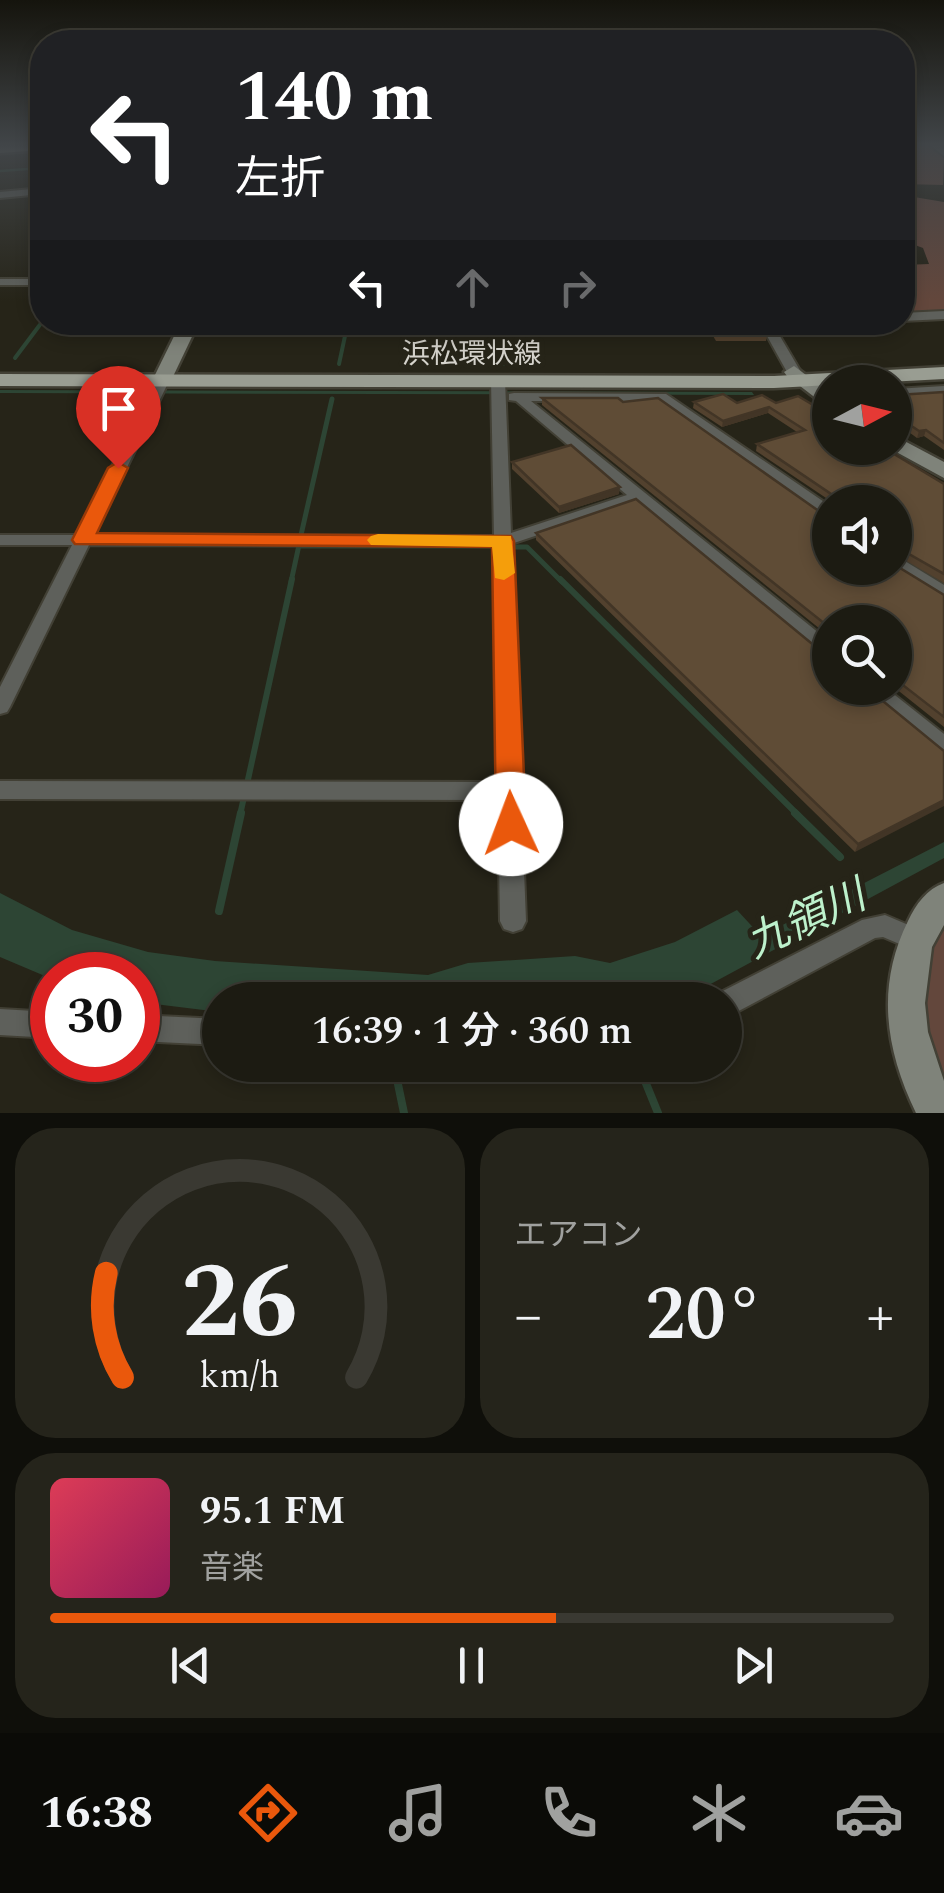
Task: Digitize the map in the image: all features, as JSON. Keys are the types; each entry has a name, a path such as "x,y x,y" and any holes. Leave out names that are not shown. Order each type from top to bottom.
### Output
{"main road":[{"name":"浜松環状線","path":"0,372 160,384 799,377 944,364"},
{"name":"浜松環状線","path":"0,380 498,390 944,372"}],"street":[{"path":"0,282 30,282"},
{"path":"915,316 944,315"},
{"path":"0,707 184,335"},
{"path":"773,335 799,377 812,388"},
{"path":"514,921 498,390 522,397 661,397 812,502"},
{"path":"912,392 944,390"},
{"path":"522,397 523,402 812,637"},
{"path":"912,452 944,471"},
{"path":"0,540 503,541 638,496"},
{"path":"912,572 944,594"},
{"path":"894,705 944,746"},
{"path":"0,790 510,791"},
{"path":"938,1113 921,1082 906,1018 907,977 916,940 944,898"},
{"path":"742,995 870,928 885,926 916,940"},
{"path":"0,1022 30,1024"},
{"path":"160,1029 202,1031"}],"shaded area":[{"path":"915,197 944,202 944,313 915,314 915,265 929,264 923,248 915,245"},
{"path":"944,917 944,1100 918,993 938,925"}],"water":[{"path":"752,392 754,395 0,393"},
{"name":"九領川","path":"944,842 944,858 714,982 202,982 202,1010 160,1005 160,954 428,975 468,963 575,956 610,963 675,942 737,910 761,936"},
{"path":"0,893 72,930 148,952 30,952 30,970 0,957"}],"building":[{"path":"944,392 944,443 926,430 912,426 912,394"},
{"path":"723,394 737,403 762,395 776,403 798,396 812,404 812,465 912,465 944,484 944,574 912,556 912,485 818,485 757,444 805,430 769,407 723,421 694,402"},
{"path":"542,398 618,398 623,402 658,398 812,506 812,585 912,585 912,575 944,595 944,717 912,692 912,605 812,605 812,614"},
{"path":"571,445 620,487 559,507 512,462"},
{"path":"636,499 812,644 812,705 888,705 944,751 944,800 858,844 536,533"}],"waterway":[{"path":"15,358 32,335"},
{"path":"339,364 345,335"},
{"path":"502,335 503,364"},
{"path":"301,535 332,399"},
{"path":"291,582 299,545"},
{"path":"300,546 492,546"},
{"path":"513,547 527,547 562,582"},
{"path":"247,784 292,579"},
{"path":"560,579 798,815"},
{"path":"240,815 244,797"},
{"path":"219,911 241,813"},
{"name":"九領川","path":"795,813 840,857"},
{"path":"398,1082 404,1113"},
{"path":"645,1082 658,1113"}],"slow traffic":[{"path":"378,540 503,541 504,573"}],"route":[{"path":"118,468 83,540 503,541 511,824"}]}
